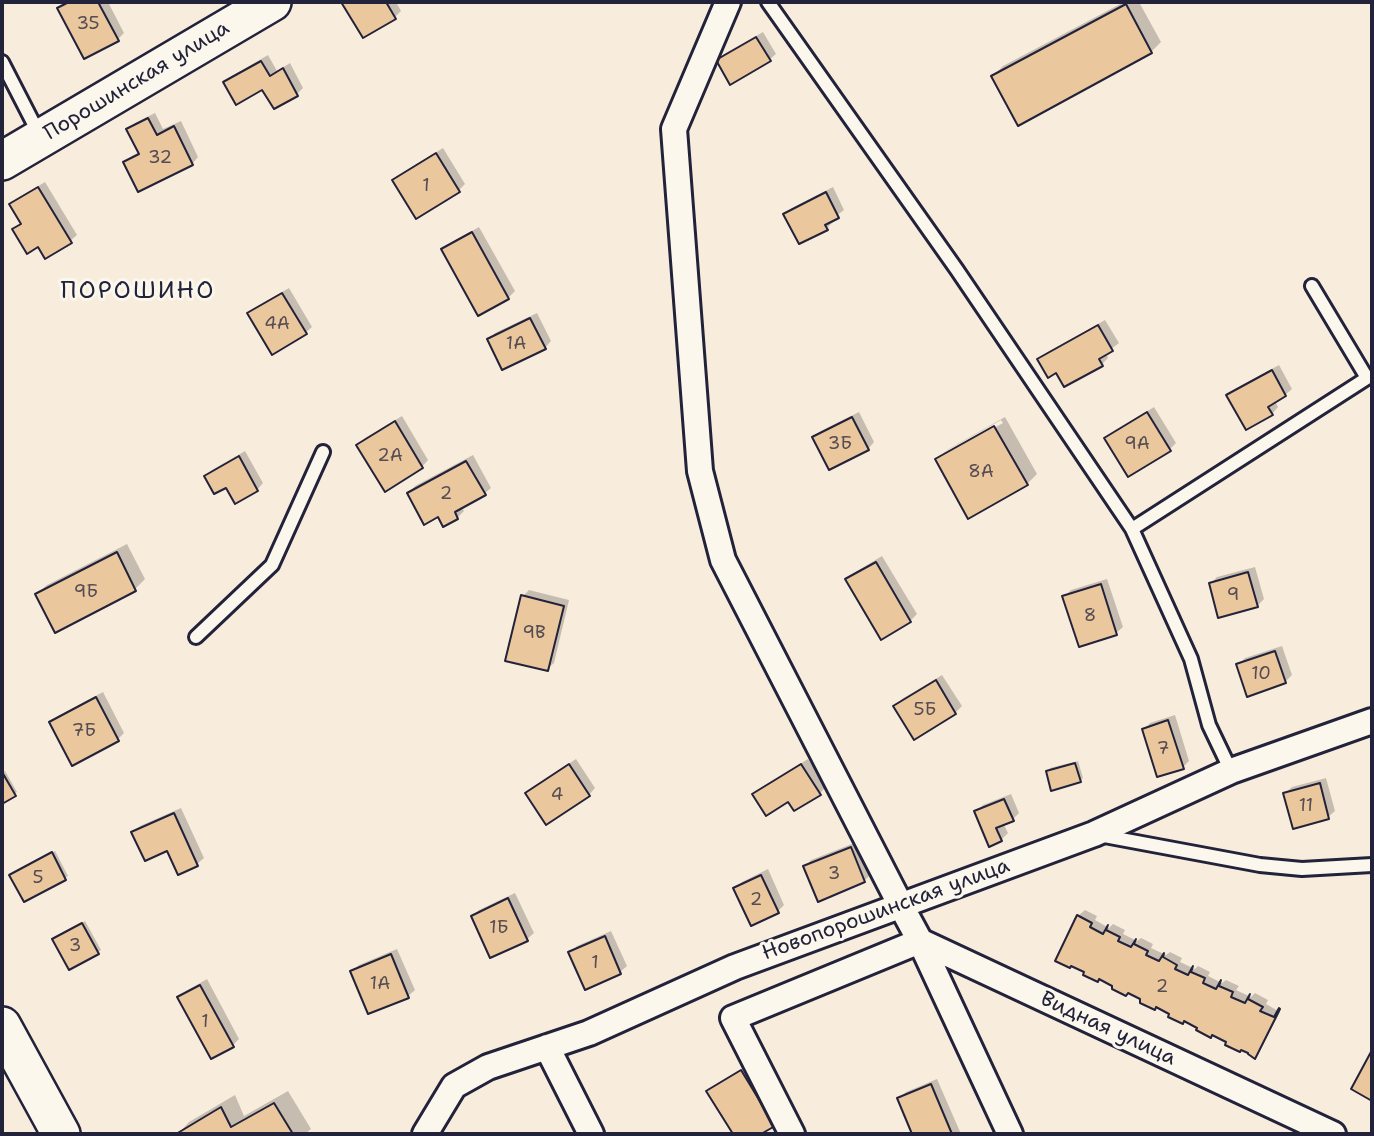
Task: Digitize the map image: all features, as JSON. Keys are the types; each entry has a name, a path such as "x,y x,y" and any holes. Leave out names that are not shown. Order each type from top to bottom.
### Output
{"street":[{"path":"728,2 674,129 700,471 723,560 920,941 1010,1134"},
{"name":"Порошинская улица","path":"2,161 251,7"},
{"name":"Новопорошинская улица","path":"425,1134 454,1086 488,1067 589,1033 735,967 1094,834 1231,771 1372,721"},
{"path":"792,1134 733,1018 920,941"},
{"name":"Видная улица","path":"920,941 1333,1134"},
{"path":"2,1026 61,1134"},
{"path":"547,1047 591,1134"}],"lane":[{"path":"768,2 957,270 1132,529 1191,659 1209,725 1231,771"},
{"path":"2,62 41,138"},
{"path":"1132,529 1367,378 1312,286"},
{"path":"196,637 272,565 323,452"},
{"path":"1094,834 1302,869 1372,865"}],"building":[{"path":"69,2 98,2 119,41 84,59 57,8"},
{"path":"341,2 386,2 396,19 363,38"},
{"path":"1126,4 1152,53 1018,126 991,76"},
{"path":"756,37 771,61 730,85 716,60"},
{"path":"261,61 270,76 283,68 298,96 274,109 262,90 236,105 223,82"},
{"path":"148,118 157,135 174,126 193,165 138,192 123,162 139,154 126,129"},
{"path":"436,153 460,192 416,219 392,180"},
{"path":"38,187 72,243 45,259 38,247 27,254 12,229 21,224 9,204"},
{"path":"826,192 839,218 825,225 828,230 799,244 783,214"},
{"path":"472,232 509,299 478,316 441,249"},
{"path":"282,293 307,334 272,355 247,313"},
{"path":"530,318 546,349 502,370 487,339"},
{"path":"1098,325 1113,351 1099,359 1103,366 1064,387 1056,373 1048,378 1037,359"},
{"path":"1272,370 1286,396 1268,407 1273,415 1246,430 1226,395"},
{"path":"1147,412 1171,451 1128,477 1104,438"},
{"path":"852,417 869,450 829,470 812,437"},
{"path":"395,421 423,468 385,492 356,445"},
{"path":"994,426 1028,485 968,519 935,459"},
{"path":"239,456 258,491 235,504 226,488 214,494 204,476"},
{"path":"466,461 486,495 455,512 458,519 443,527 438,517 424,525 407,493"},
{"path":"117,552 136,591 55,633 35,594"},
{"path":"876,562 911,622 881,640 845,579"},
{"path":"1248,572 1258,607 1218,618 1209,583"},
{"path":"1101,584 1117,635 1079,647 1062,596"},
{"path":"521,595 564,606 548,671 505,661"},
{"path":"1275,651 1286,683 1247,697 1236,664"},
{"path":"936,680 956,714 914,740 893,706"},
{"path":"96,697 119,741 72,766 49,722"},
{"path":"1168,720 1184,769 1157,777 1142,729"},
{"path":"1075,763 1081,782 1051,791 1046,771"},
{"path":"569,764 590,796 546,825 525,793"},
{"path":"801,764 821,795 794,811 788,802 766,816 752,794"},
{"path":"2,772 16,796 2,804"},
{"path":"1320,783 1329,819 1293,829 1283,793"},
{"path":"1004,799 1014,821 996,828 1002,841 989,847 974,811"},
{"path":"174,813 198,866 178,875 167,851 145,861 131,832"},
{"path":"851,847 865,882 818,902 803,866"},
{"path":"52,852 66,880 24,902 9,875"},
{"path":"761,875 779,913 751,926 733,888"},
{"path":"508,898 528,941 490,958 471,916"},
{"path":"1077,915 1092,923 1090,927 1103,934 1108,925 1106,930 1120,937 1118,941 1131,947 1136,939 1134,944 1148,951 1146,955 1159,961 1164,953 1163,957 1177,965 1175,969 1188,975 1193,966 1191,972 1205,978 1203,983 1216,989 1221,980 1219,986 1233,992 1231,997 1245,1003 1250,994 1248,999 1263,1007 1260,1011 1274,1017 1279,1008 1255,1059 1248,1053 1225,1045 1226,1042 1212,1035 1211,1038 1196,1030 1197,1028 1184,1021 1183,1024 1168,1017 1169,1014 1156,1007 1155,1010 1140,1003 1140,999 1128,993 1126,996 1099,979 1098,982 1083,975 1084,972 1055,961"},
{"path":"82,923 99,954 69,970 52,939"},
{"path":"605,936 621,974 585,990 568,952"},
{"path":"391,954 409,998 368,1014 350,971"},
{"path":"200,985 234,1047 211,1059 177,997"},
{"path":"1372,1050 1372,1101 1351,1089"},
{"path":"741,1070 775,1126 761,1134 733,1134 706,1091"},
{"path":"931,1084 952,1134 912,1134 897,1098"},
{"path":"274,1103 293,1134 176,1134 221,1107 231,1127"}],"district":[{"name":"ПОРОШИНО","path":"138,292"}]}
